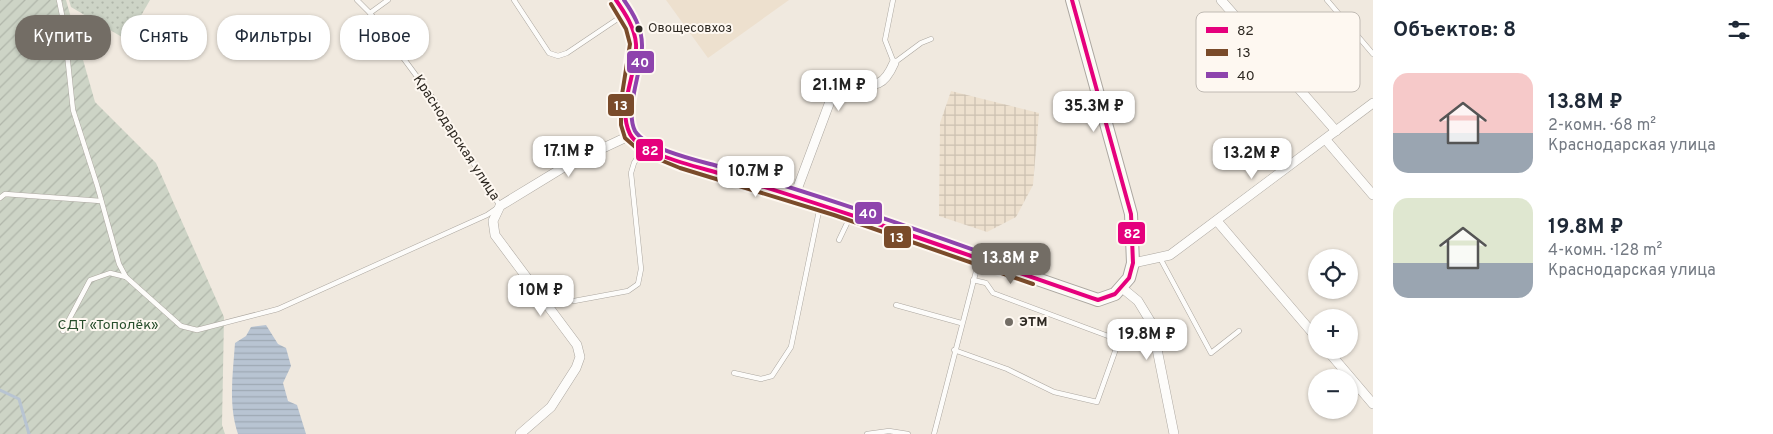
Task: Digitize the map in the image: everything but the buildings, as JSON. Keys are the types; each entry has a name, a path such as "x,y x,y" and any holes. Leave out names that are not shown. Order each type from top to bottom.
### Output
{"street":[{"path":"616,0 626,14 636,45 626,115 631,135 645,146 677,161 796,195 1098,300 1115,294 1129,278 1133,263 1131,214 1072,0"},
{"path":"1221,0 1232,12"},
{"path":"796,195 835,88 848,80 874,84 884,82 894,63"},
{"path":"1302,92 1336,131"},
{"path":"1133,263 1170,255 1373,103"},
{"name":"Краснодарская улица","path":"500,206 569,164 631,135"},
{"path":"1326,140 1373,194"},
{"path":"500,206 493,221 494,235 577,345 580,357 576,368 551,407 520,434"},
{"path":"1217,221 1308,328"},
{"path":"1121,287 1138,301 1152,324 1174,434"},
{"path":"1335,359 1373,404"}],"lane":[{"path":"59,0 64,24 73,110 119,264 126,277 181,326 197,330 278,310 488,215 500,206"},
{"name":"Краснодарская улица","path":"357,0 370,13 435,101 500,206"},
{"path":"370,13 388,0"},
{"path":"514,0 549,53 558,56 626,14"},
{"path":"893,0 885,40 894,63 921,43 931,39"},
{"path":"1327,0 1337,12"},
{"path":"1360,39 1373,54"},
{"path":"574,301 628,291 638,284 641,269 631,173 634,163 645,146"},
{"path":"0,198 5,194 101,201"},
{"path":"734,373 760,379 772,376 791,347 820,204"},
{"path":"839,240 851,215"},
{"path":"1160,258 1212,353 1239,331"},
{"path":"934,434 954,350 979,259"},
{"path":"63,331 90,280 110,273 126,277"},
{"path":"973,280 986,283 993,293 1108,336"},
{"path":"896,305 961,324"},
{"path":"954,350 1007,369 1054,392 1097,402 1118,346"},
{"path":"867,434 889,431 908,434"}],"shaded area":[{"path":"666,0 789,0 708,58"},
{"path":"951,91 1039,113 1033,185 1016,217 987,232 939,216 940,123"}],"green space":[{"name":"СДТ «Тополёк»","path":"0,0 66,0 70,15 15,15 15,60 83,60 95,102 156,163 224,317 222,425 225,434 0,434"},
{"path":"69,0 150,0 141,15 121,15 121,36 111,31 111,15 85,15 71,7"}],"water":[{"path":"266,325 278,344 286,348 291,366 283,383 288,401 297,405 306,434 238,434 232,400 235,343 246,336 251,327"}],"waterway":[{"path":"0,390 19,399 29,434"}],"transit line":[{"name":"82","path":"616,0 632,26 636,44 636,55 626,101 626,123 630,134 646,148 686,164 911,235 1098,300 1115,294 1129,278 1133,263 1131,214 1072,0"},
{"name":"40","path":"624,0 631,10 642,39 642,55 633,100 632,122 635,131 649,143 683,157 836,202 1037,272"},
{"name":"13","path":"611,4 626,29 630,44 621,101 621,125 625,138 641,152 680,168 834,215 1033,284"}],"place":[{"name":"Овощесовхоз","path":"639,29"},
{"name":"ЭТМ","path":"1009,322"}]}
